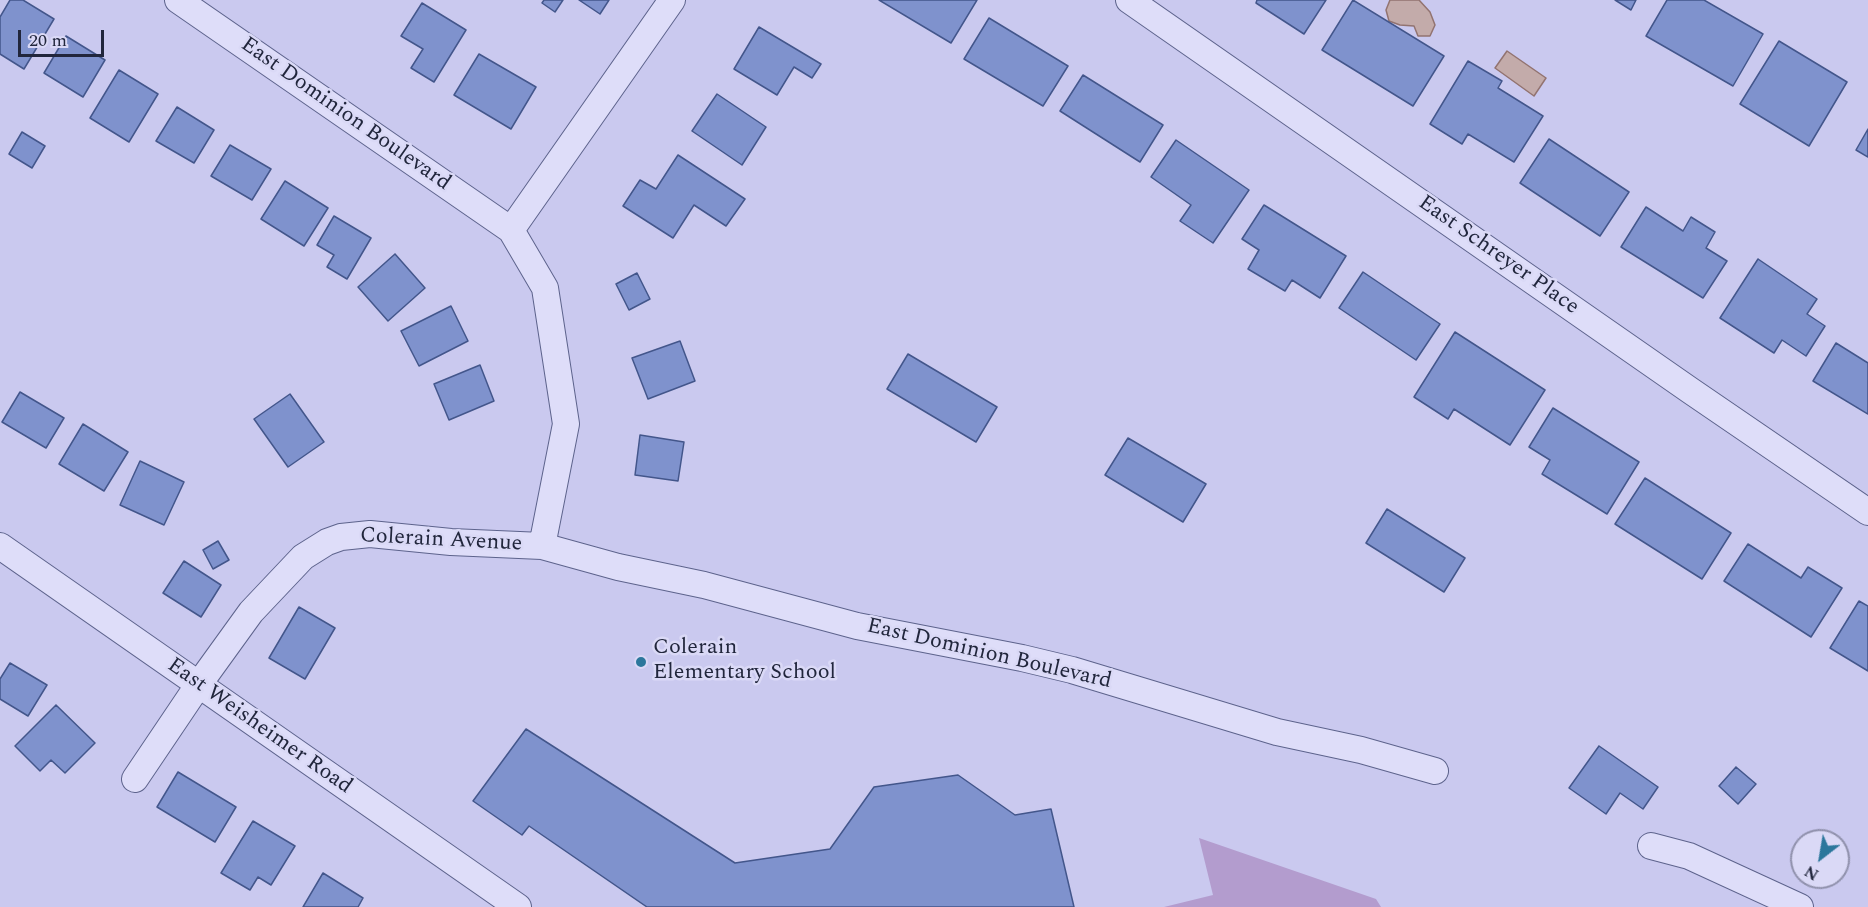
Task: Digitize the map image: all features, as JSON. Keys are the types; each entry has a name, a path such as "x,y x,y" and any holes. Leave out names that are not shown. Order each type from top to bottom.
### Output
{"street":[{"name":"East Dominion Boulevard","path":"178,0 511,230"},
{"path":"511,230 672,0"},
{"name":"East Schreyer Place","path":"1129,0 1161,9 1691,391 1868,512"},
{"name":"Colerain Avenue","path":"135,779 251,612 303,557 327,542 341,537 370,534 451,542 542,546 566,424 545,288 511,230"},
{"name":"East Weisheimer Road","path":"0,546 518,907"},
{"name":"East Dominion Boulevard","path":"542,546 618,567 704,585 857,626 1014,656 1072,670 1277,732 1361,750 1436,771"},
{"path":"1651,846 1689,856 1800,907"}],"shaded area":[{"path":"1390,0 1419,0 1430,12 1435,25 1430,36 1418,36 1414,26 1389,21 1386,10"},
{"path":"1507,51 1546,78 1534,96 1495,68"},
{"path":"1199,838 1376,899 1381,907 1164,907 1213,895"}],"building":[{"path":"10,0 23,0 54,19 24,69 0,54 0,17"},
{"path":"544,0 563,0 555,12 542,3"},
{"path":"579,0 609,0 600,14"},
{"path":"879,0 977,0 951,43"},
{"path":"1257,0 1326,0 1304,34 1256,3"},
{"path":"1353,0 1444,56 1413,106 1322,50"},
{"path":"1615,0 1636,0 1631,10"},
{"path":"1667,0 1704,0 1763,34 1733,86 1646,36"},
{"path":"422,3 466,30 434,82 411,68 423,49 401,36"},
{"path":"989,18 1068,66 1043,106 964,59"},
{"path":"759,27 821,64 812,78 794,67 777,95 734,69"},
{"path":"66,36 105,60 83,97 44,73"},
{"path":"1779,41 1847,82 1809,146 1740,104"},
{"path":"479,54 536,87 511,129 454,95"},
{"path":"1468,61 1502,81 1498,88 1543,116 1514,162 1468,134 1462,144 1430,124"},
{"path":"119,70 158,94 129,142 90,118"},
{"path":"1083,75 1163,125 1140,162 1060,111"},
{"path":"717,94 766,127 742,165 692,131"},
{"path":"177,107 214,130 194,163 156,141"},
{"path":"1868,129 1868,157 1856,150"},
{"path":"22,132 45,146 32,168 9,154"},
{"path":"1549,139 1629,192 1600,236 1520,183"},
{"path":"1176,140 1249,190 1213,243 1180,221 1191,205 1151,177"},
{"path":"230,145 271,169 252,200 211,176"},
{"path":"678,155 745,199 726,226 694,205 673,238 623,206 640,180 656,189"},
{"path":"285,181 328,208 304,246 261,219"},
{"path":"1264,205 1346,256 1320,298 1292,280 1285,291 1248,269 1259,250 1242,239"},
{"path":"1646,207 1683,231 1691,217 1715,232 1706,248 1727,261 1703,298 1621,247"},
{"path":"334,216 371,238 347,279 327,267 334,255 317,245"},
{"path":"395,254 425,288 388,321 358,287"},
{"path":"1758,259 1817,299 1807,314 1825,326 1806,356 1782,340 1774,353 1720,318"},
{"path":"1363,272 1440,324 1416,360 1339,308"},
{"path":"637,273 650,299 629,310 616,284"},
{"path":"451,306 468,341 419,366 401,331"},
{"path":"1455,332 1545,390 1510,445 1454,409 1448,419 1414,397"},
{"path":"680,341 695,381 648,399 632,358"},
{"path":"1836,343 1868,363 1868,414 1813,381"},
{"path":"908,354 997,407 976,442 887,389"},
{"path":"480,365 494,401 449,420 434,384"},
{"path":"20,392 64,418 46,448 2,422"},
{"path":"290,394 324,442 288,467 254,419"},
{"path":"1553,408 1639,462 1607,514 1542,474 1550,460 1529,447"},
{"path":"83,424 128,452 104,491 59,464"},
{"path":"640,435 684,442 678,481 635,475"},
{"path":"1128,438 1206,484 1183,522 1105,475"},
{"path":"140,461 184,482 164,525 120,505"},
{"path":"1645,478 1731,533 1702,579 1615,524"},
{"path":"1387,509 1465,558 1444,592 1366,543"},
{"path":"218,541 229,560 213,569 203,550"},
{"path":"1748,544 1801,578 1808,567 1842,588 1811,637 1724,581"},
{"path":"184,561 221,585 201,617 163,593"},
{"path":"1859,601 1868,606 1868,671 1830,648"},
{"path":"299,607 335,628 305,679 269,658"},
{"path":"10,663 47,685 28,716 0,699 0,679"},
{"path":"56,705 95,743 65,773 51,760 40,771 15,746"},
{"path":"526,729 735,863 830,849 874,787 958,775 1015,815 1051,809 1074,907 647,907 529,826 522,835 473,801"},
{"path":"1599,746 1658,787 1643,809 1620,793 1606,814 1569,788"},
{"path":"1736,767 1756,784 1738,804 1719,786"},
{"path":"178,772 236,807 215,842 157,807"},
{"path":"253,821 295,846 271,885 258,877 250,890 221,873"},
{"path":"323,873 363,898 358,907 303,907"}],"place":[{"name":"Colerain Elementary School","path":"641,662"}]}
